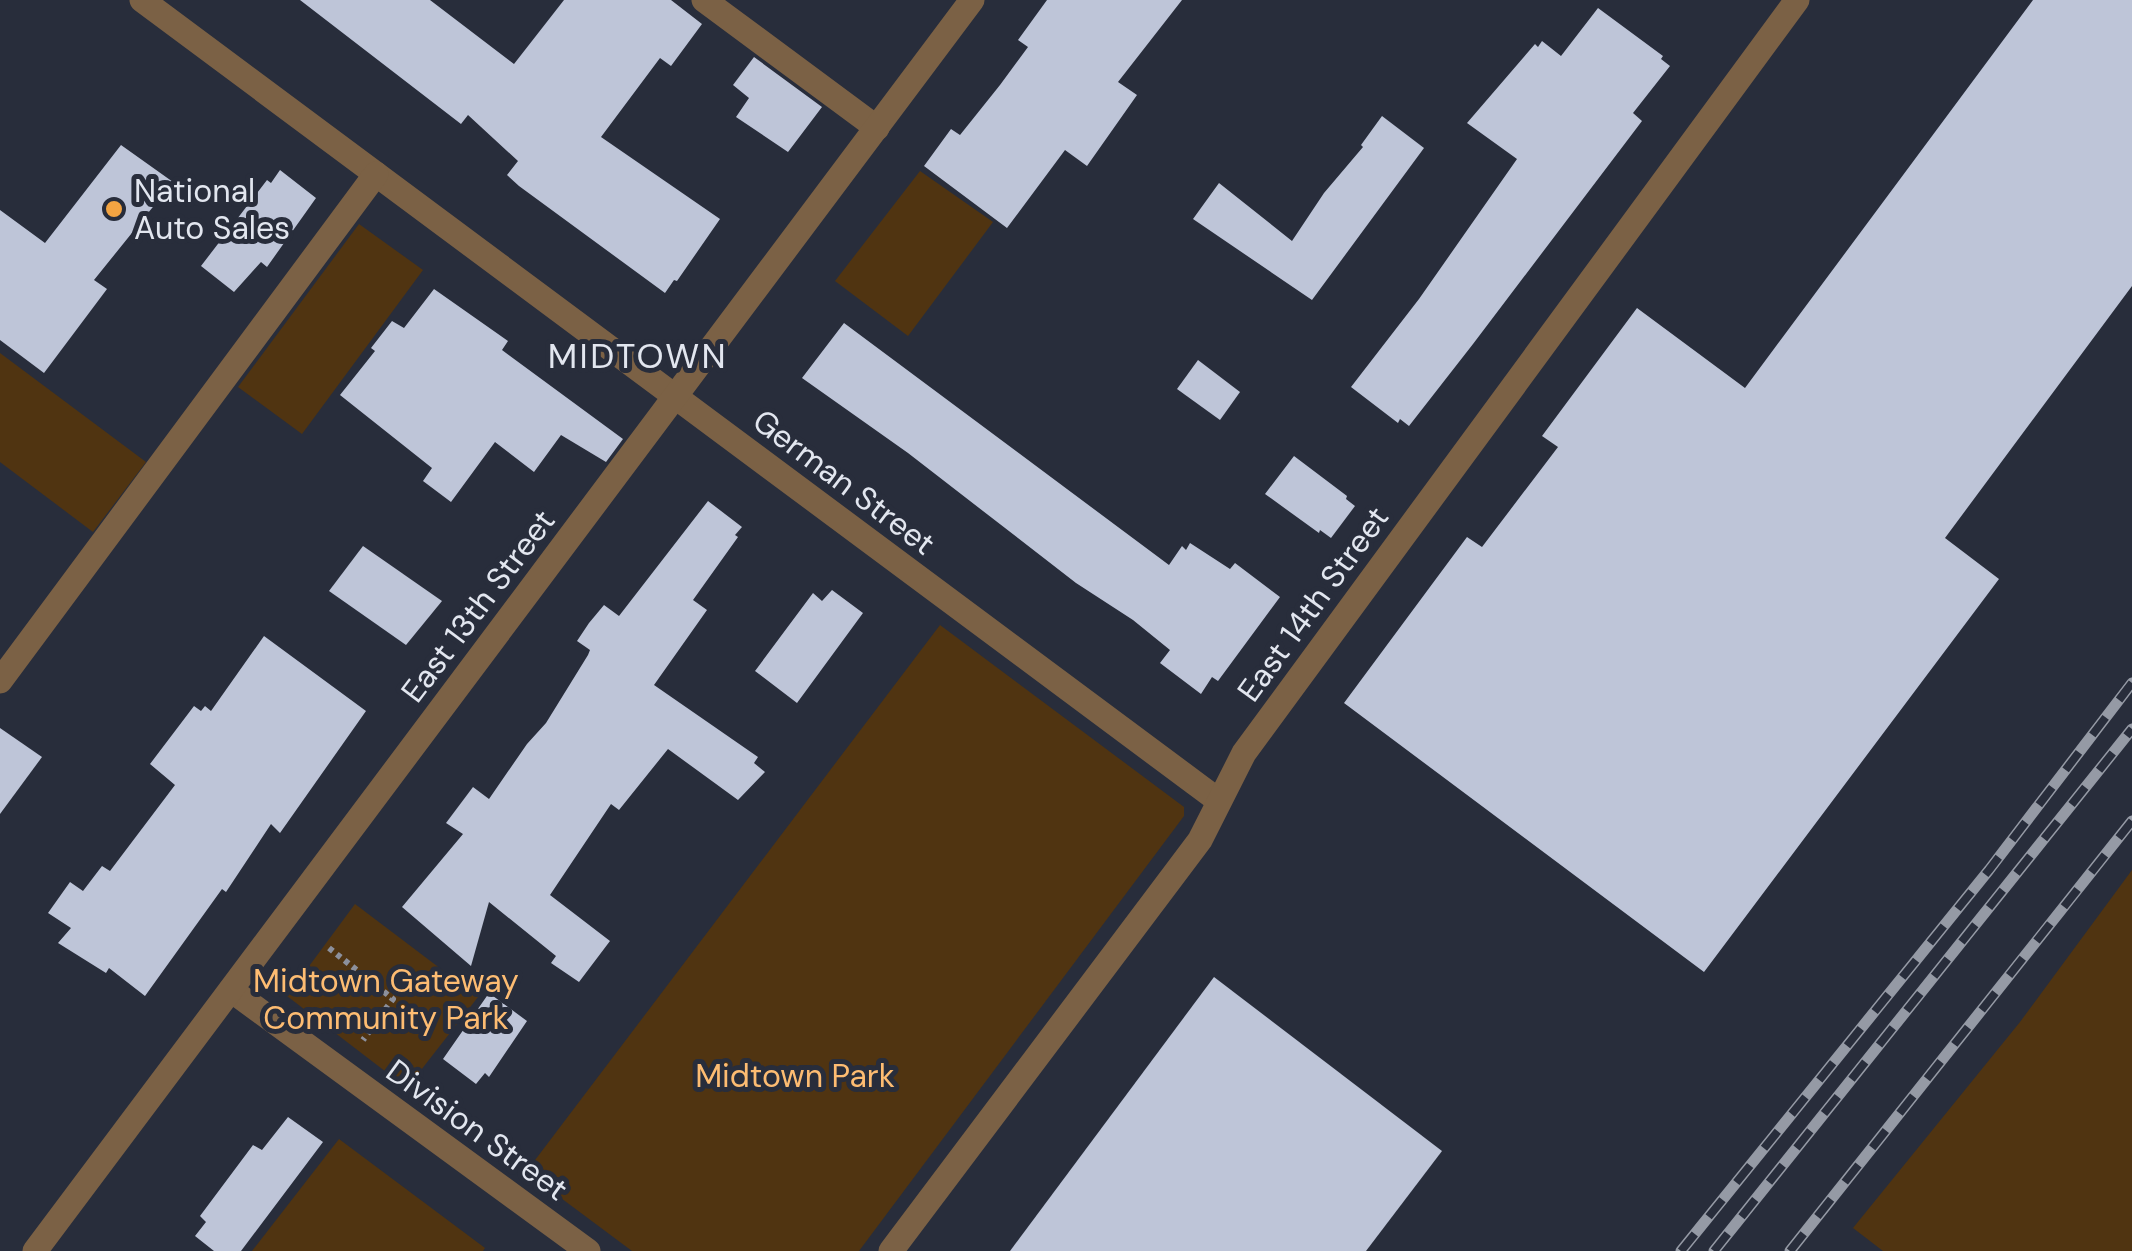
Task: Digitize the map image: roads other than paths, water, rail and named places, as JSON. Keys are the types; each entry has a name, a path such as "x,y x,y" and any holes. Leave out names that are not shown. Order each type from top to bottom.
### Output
{"street":[{"name":"German Street","path":"142,0 1219,801"},
{"path":"704,0 877,128"},
{"name":"East 13th Street","path":"36,1251 972,0"},
{"name":"East 14th Street","path":"891,1251 1200,840 1244,753 1796,0"},
{"path":"0,681 376,174"},
{"name":"Division Street","path":"231,990 588,1251"}],"railway":[{"path":"1681,1251 1989,870 2132,683"},
{"path":"1714,1251 2132,729"},
{"path":"1790,1251 2132,821"}],"place":[{"name":"National Auto Sales","path":"114,209"}],"district":[{"name":"MIDTOWN","path":"638,356"}],"park label":[{"name":"Midtown Gateway Community Park","path":"386,1000"},
{"name":"Midtown Park","path":"795,1076"}]}
